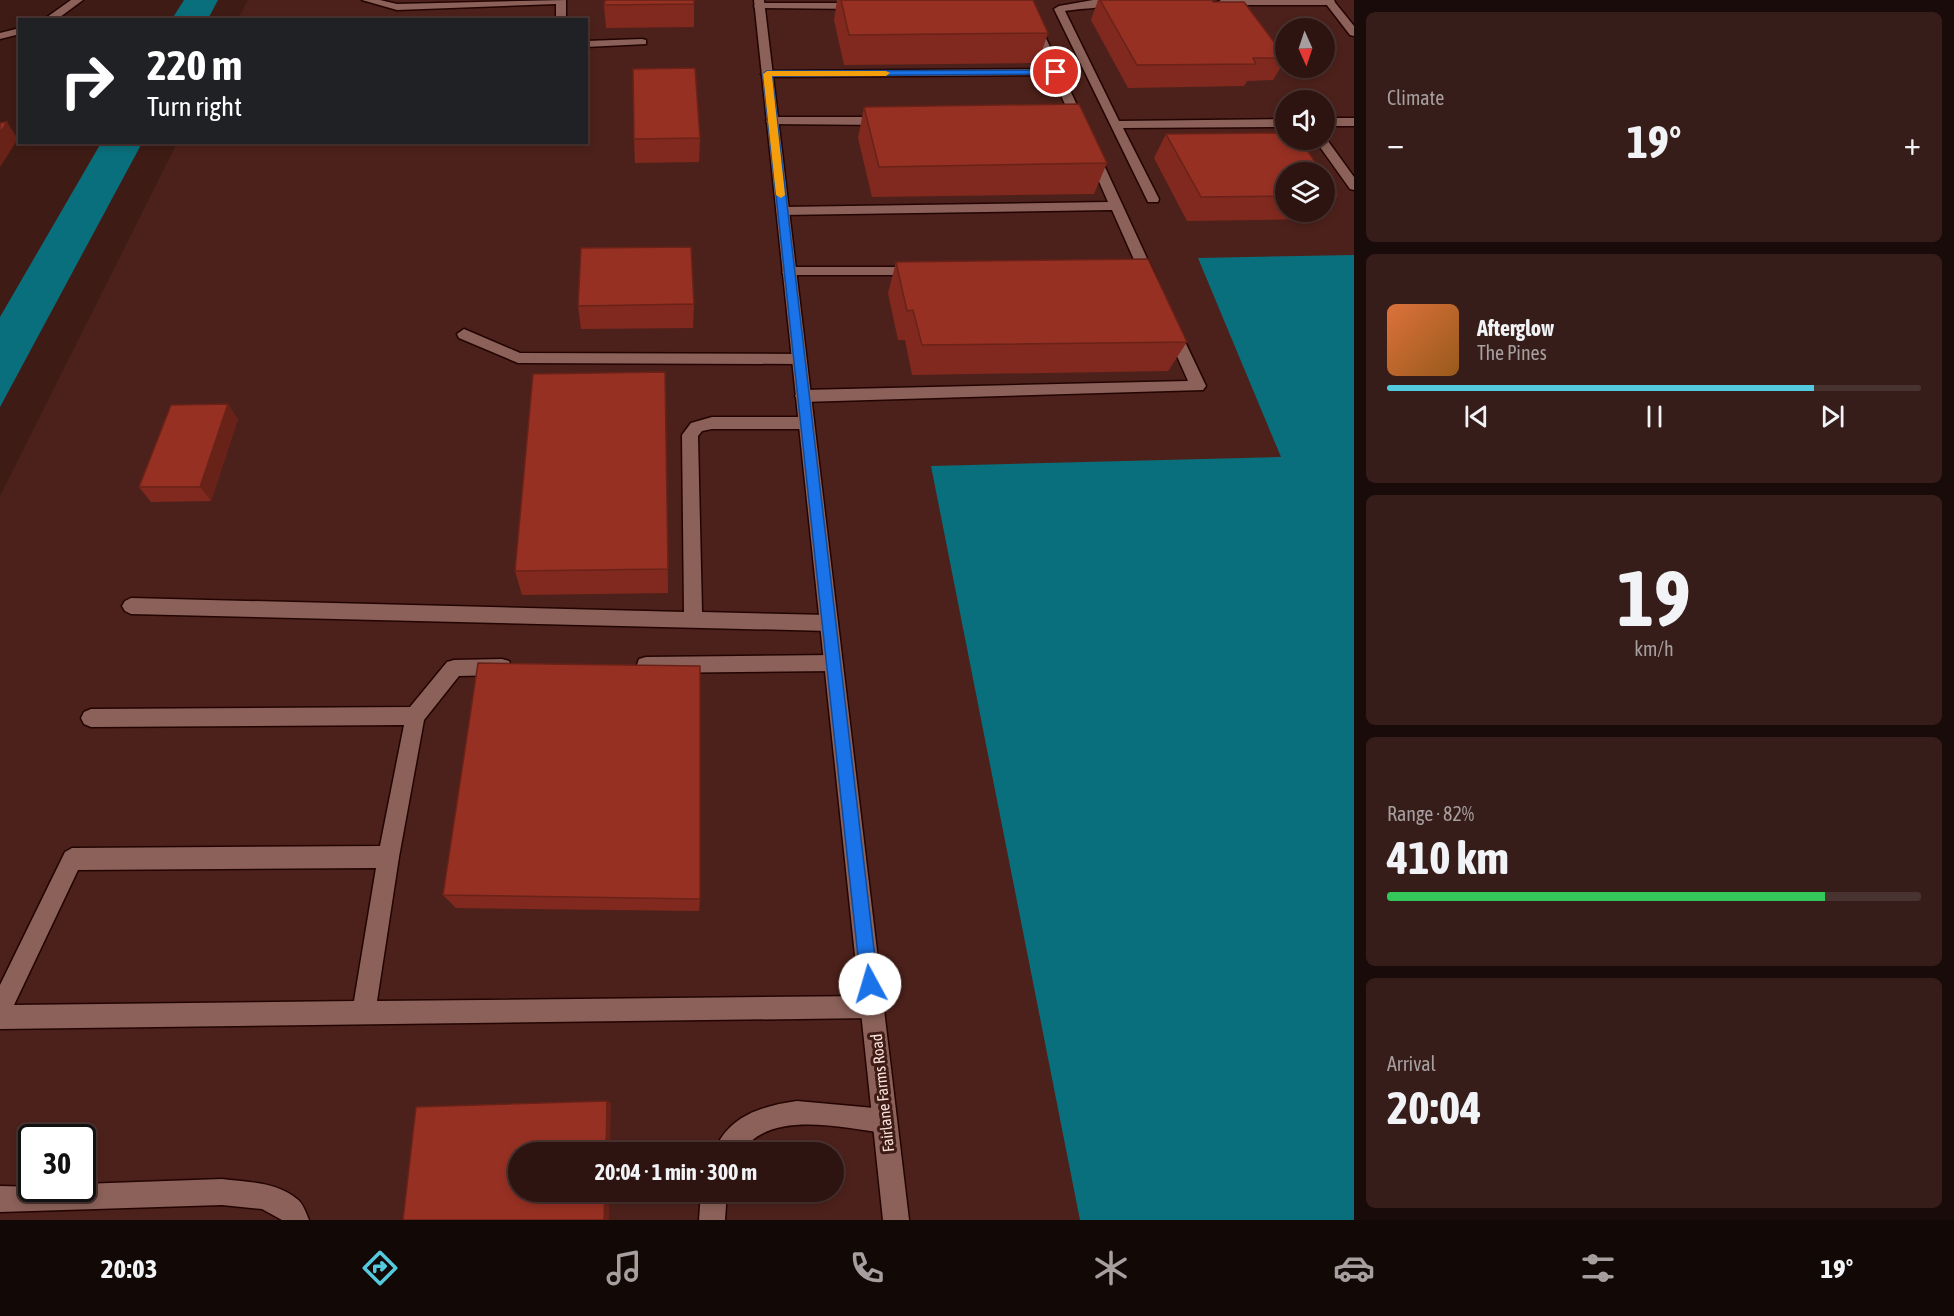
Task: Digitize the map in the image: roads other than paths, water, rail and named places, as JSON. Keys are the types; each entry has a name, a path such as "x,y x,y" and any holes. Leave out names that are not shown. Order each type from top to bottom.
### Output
{"street":[{"path":"51,18 78,0"},
{"path":"367,0 396,7 561,1 561,18"},
{"path":"1204,3 1229,7 1329,1 1354,33"},
{"path":"759,3 875,6"},
{"name":"Fairlane Farms Road","path":"759,3 896,1220"},
{"path":"1138,3 1094,3 1059,9 1153,199"},
{"path":"1030,15 1056,72 1072,121 1117,206 1139,268 1154,289"},
{"path":"0,36 18,32"},
{"path":"588,44 642,42"},
{"path":"767,74 1056,72"},
{"path":"772,121 902,121"},
{"path":"1335,122 1354,122"},
{"path":"1115,125 1275,123"},
{"path":"1328,150 1354,186"},
{"path":"782,211 1117,206"},
{"path":"789,272 931,270"},
{"path":"803,396 1198,386 1164,311"},
{"path":"464,334 518,358 799,359"},
{"path":"693,620 690,435 698,427 712,423 806,423"},
{"path":"131,606 829,623"},
{"path":"632,666 833,663"},
{"path":"364,1013 388,857 415,716 454,668 525,667"},
{"path":"91,718 415,716"},
{"path":"0,1010 72,859 388,857"},
{"path":"0,1017 872,1007"},
{"path":"734,1142 743,1130 768,1116 821,1114 885,1121"},
{"path":"0,1198 222,1192 264,1196 289,1208 296,1220"},
{"path":"712,1220 713,1202"}],"water":[{"path":"184,0 218,0 209,18 173,18"},
{"path":"100,144 141,144 0,407 0,317"},
{"path":"1354,255 1354,1220 1080,1220 931,466 1281,457 1198,258"}]}
